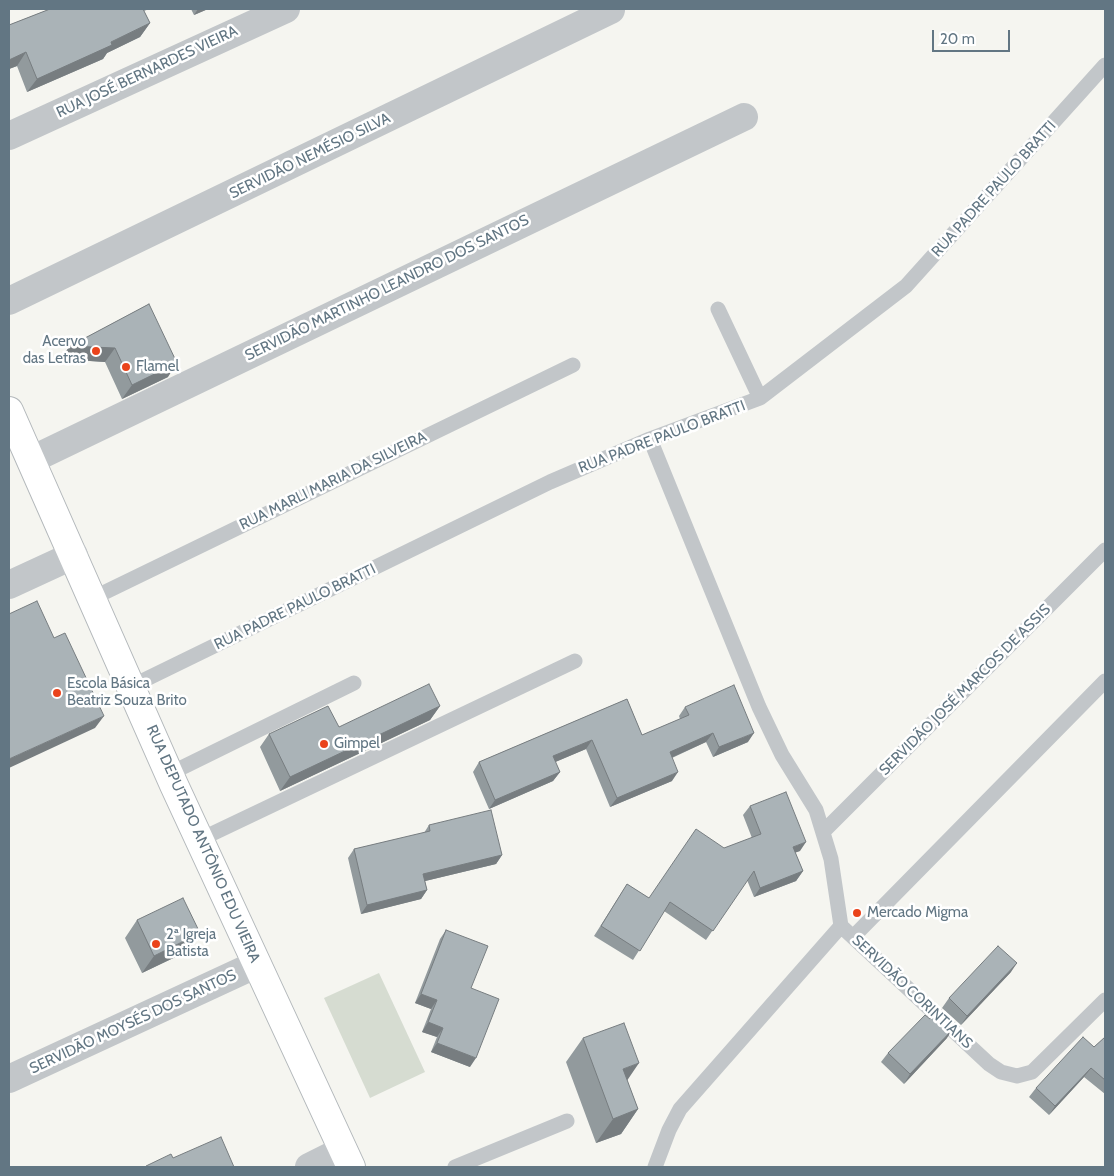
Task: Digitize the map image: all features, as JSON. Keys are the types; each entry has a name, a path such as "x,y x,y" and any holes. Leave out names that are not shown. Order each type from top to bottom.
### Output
{"main road":[{"name":"RUA DEPUTADO ANTÔNIO EDU VIEIRA","path":"9,411 132,686 169,774 347,1159"}],"street":[{"name":"RUA JOSÉ BERNARDES VIEIRA","path":"9,136 286,9"},
{"name":"SERVIDÃO NEMÉSIO SILVA","path":"9,302 611,10"},
{"name":"SERVIDÃO MARTINHO LEANDRO DOS SANTOS","path":"31,460 744,117"},
{"path":"9,585 74,555"},
{"name":"SERVIDÃO MOYSÉS DOS SANTOS","path":"9,1080 257,964"},
{"path":"309,1167 347,1159"}],"lane":[{"name":"RUA PADRE PAULO BRATTI","path":"132,686 550,482 650,439 760,398 906,286 1105,66"},
{"path":"718,309 760,398"},
{"name":"RUA MARLI MARIA DA SILVEIRA","path":"93,598 573,365"},
{"path":"650,439 759,707 782,755 816,810 824,831 831,859 841,926"},
{"name":"SERVIDÃO JOSÉ MARCOS DE ASSIS","path":"824,831 1105,550"},
{"path":"199,840 575,661"},
{"path":"853,937 1105,681"},
{"path":"169,774 354,683"},
{"name":"SERVIDÃO CORINTIANS","path":"655,1167 669,1130 680,1109 841,926 989,1064 1001,1072 1017,1076 1032,1072 1045,1062 1105,1000"},
{"path":"454,1167 567,1121"}],"shaded area":[{"path":"379,973 425,1072 370,1098 324,998"}],"building":[{"path":"50,9 143,9 150,23 111,42 112,45 37,79 26,52 9,60 9,25"},
{"path":"149,304 177,363 132,385 115,348 70,346"},
{"name":"Escola Básica Beatriz Souza Brito","path":"37,601 54,638 65,633 104,716 9,759 9,614"},
{"name":"Gimpel","path":"429,684 440,706 290,777 269,734 328,706 339,727"},
{"path":"734,685 754,733 719,747 713,733 670,752 678,772 617,798 592,740 553,756 560,772 495,800 479,762 627,699 642,735 689,715 685,707"},
{"path":"786,792 806,842 793,847 803,871 760,888 754,871 713,931 670,902 640,951 601,926 627,884 649,898 696,829 724,848 761,834 750,806"},
{"path":"491,810 502,855 423,874 427,890 367,905 354,849 430,831 429,825"},
{"path":"183,898 200,933 154,956 137,920"},
{"path":"446,930 488,946 471,988 499,999 476,1058 437,1043 443,1028 428,1022 437,1000 421,994"},
{"path":"998,946 1017,963 967,1016 949,998"},
{"path":"936,1012 953,1029 910,1074 888,1053 925,1015 930,1019"},
{"path":"624,1023 639,1063 623,1069 638,1109 613,1119 583,1038"},
{"path":"1083,1037 1094,1047 1105,1037 1105,1080 1091,1068 1055,1106 1036,1088"},
{"path":"221,1137 234,1167 146,1167 171,1154 173,1158"}],"place":[{"name":"Acervo das Letras","path":"96,351"},
{"name":"Flamel","path":"126,367"},
{"name":"Escola Básica Beatriz Souza Brito","path":"57,693"},
{"name":"Gimpel","path":"324,744"},
{"name":"Mercado Migma","path":"857,913"},
{"name":"2ª Igreja Batista","path":"156,944"}]}
